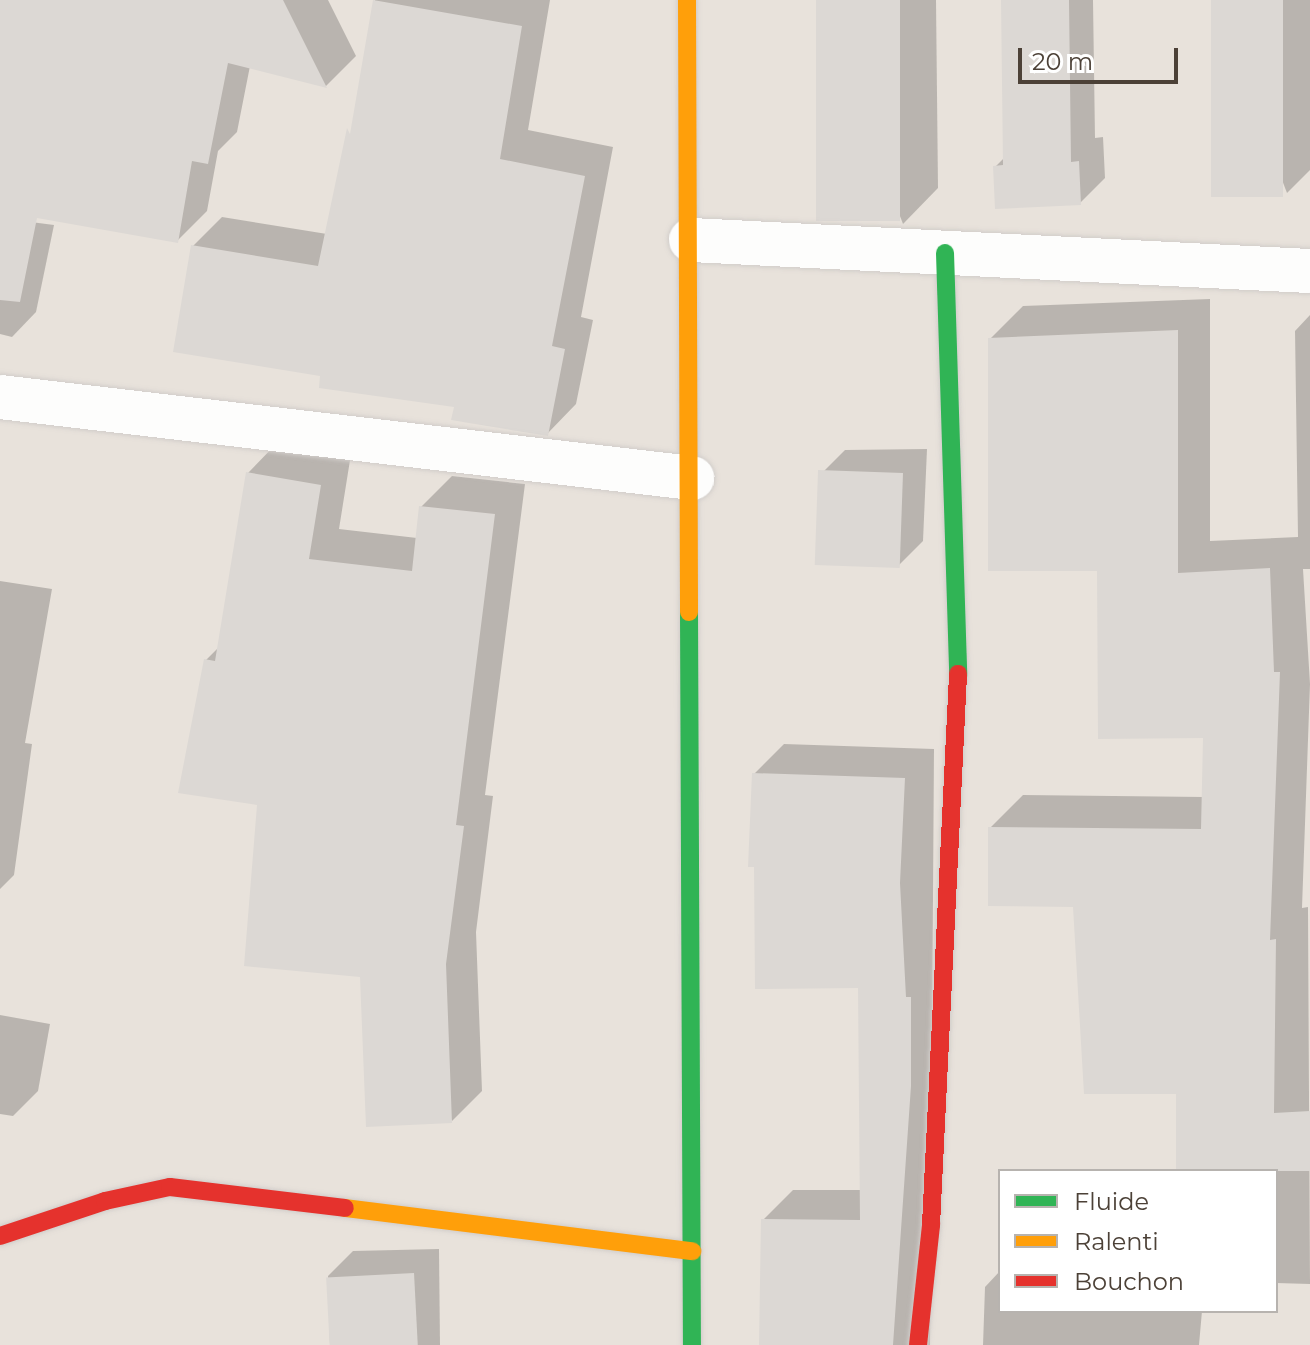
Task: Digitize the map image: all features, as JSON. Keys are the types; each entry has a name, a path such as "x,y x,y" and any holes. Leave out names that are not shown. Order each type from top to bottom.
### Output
{"street":[{"path":"687,0 692,478 692,1345"},
{"path":"691,240 1310,271"},
{"path":"918,1345 931,1225 944,895 959,716 945,253"},
{"path":"0,397 692,478"},
{"path":"0,1236 48,1224 105,1201 170,1187 692,1251"}],"shaded area":[{"path":"0,0 1310,0 1310,1345 0,1345"}],"building":[{"path":"0,0 283,0 327,88 228,63 208,164 192,161 178,243 37,218 20,302 0,300"},
{"path":"373,0 522,26 500,159 585,176 552,346 565,349 548,436 451,420 454,407 319,388 320,376 173,352 191,245 318,266 347,128 350,134"},
{"path":"816,0 900,0 900,221 816,221"},
{"path":"1001,0 1069,0 1071,162 1079,161 1081,205 995,209 993,166 1003,165"},
{"path":"1211,0 1283,0 1283,197 1211,197"},
{"path":"1178,330 1178,573 1270,568 1274,672 1280,672 1270,940 1276,939 1274,1113 1310,1111 1310,1171 1176,1169 1176,1094 1084,1094 1073,907 988,906 988,827 1201,829 1203,738 1098,739 1097,571 988,571 988,338"},
{"path":"818,470 903,473 900,568 815,565"},
{"path":"246,472 321,485 309,559 412,571 419,506 495,514 456,825 464,826 446,964 452,1123 366,1127 360,977 244,966 257,805 178,793 204,659 215,661"},
{"path":"752,773 905,778 900,883 906,997 911,997 911,1086 893,1345 759,1345 761,1219 860,1220 858,988 755,989 754,867 748,867"},
{"path":"414,1273 418,1345 330,1345 326,1278"}],"traffic: fast":[{"path":"945,253 958,674"},
{"path":"689,612 692,1345"}],"traffic: slow":[{"path":"687,0 689,612"},
{"path":"345,1208 692,1251"}],"traffic: jam":[{"path":"918,1345 931,1225 958,674"},
{"path":"0,1236 105,1201 170,1187 345,1208"}]}
